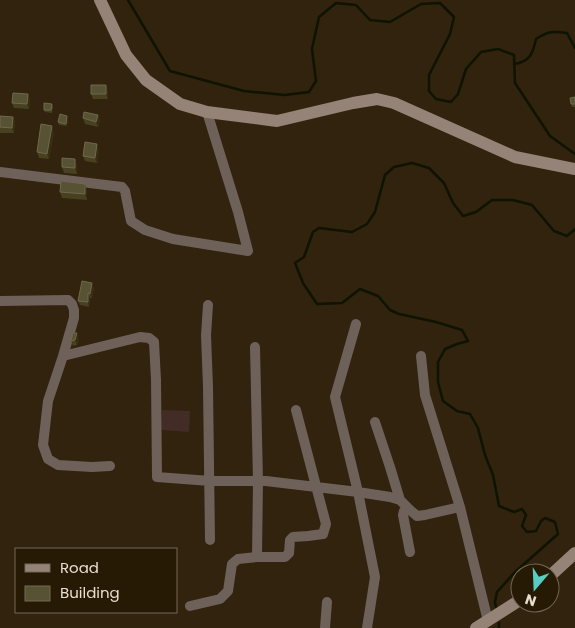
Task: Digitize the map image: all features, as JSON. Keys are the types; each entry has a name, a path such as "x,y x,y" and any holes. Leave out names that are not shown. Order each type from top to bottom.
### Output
{"street":[{"path":"100,0 126,55 146,80 180,104 207,112 277,122 377,99 394,103 515,157 575,169"},
{"path":"0,172 122,188 125,191 131,220 145,230 173,239 248,251 207,112"},
{"path":"0,301 68,300 72,304 74,318 48,401 43,445 48,459 58,465 110,466"},
{"path":"208,305 206,335 210,540"},
{"path":"356,324 336,397 375,577 367,628"},
{"path":"63,356 140,337 149,338 154,342 157,477 210,481 258,481 358,492 400,500"},
{"path":"255,347 258,481 257,557"},
{"path":"421,356 425,395 460,507 488,621"},
{"path":"190,606 220,599 228,591 232,564 238,559 285,557 289,553 290,540 293,537 323,534 326,524 296,410"},
{"path":"375,422 400,500 408,508 417,516 460,507"},
{"path":"408,508 404,511 403,515 410,552"},
{"path":"560,568 573,557"},
{"path":"325,628 327,602"},
{"path":"476,628 510,607"}],"shaded area":[{"path":"162,410 190,411 189,432 161,430"}],"building":[{"path":"91,85 106,85 106,94 91,94"},
{"path":"13,93 28,94 27,104 12,103"},
{"path":"575,97 575,104 571,104 570,98"},
{"path":"44,103 52,104 51,110 44,110"},
{"path":"84,112 98,115 96,122 83,118"},
{"path":"60,114 67,116 66,124 58,122"},
{"path":"0,116 13,117 12,128 0,127"},
{"path":"41,124 52,126 47,154 37,152"},
{"path":"85,142 97,144 95,158 83,156"},
{"path":"62,158 75,159 75,168 62,167"},
{"path":"61,181 85,184 85,194 60,192"},
{"path":"82,281 92,283 90,294 88,293 88,302 78,301"},
{"path":"73,333 77,333 75,340 71,341"}],"waterway":[{"path":"128,0 170,71 244,91 285,95 309,92 316,81 312,49 319,17 336,3 356,5 370,20 390,22 421,4 440,3 454,17 450,34 429,75 429,91 436,99 451,102 458,94 466,69 481,52 498,49 514,55 515,83 550,136 575,154"},
{"path":"514,64 527,59 534,49 536,39 544,34 555,32 567,33 575,48"},
{"path":"496,607 497,592 515,572 558,534 555,522 545,518 541,521 536,531 527,532 522,526 526,515 522,509 514,512 499,506 493,475 485,455 478,428 470,414 457,411 443,401 438,382 438,362 445,349 468,341 462,330 399,314 390,310 378,296 360,289 342,303 317,304 303,283 295,263 304,257 313,232 319,228 352,232 367,224 375,212 385,175 394,167 412,163 429,168 444,183 453,203 463,216 476,212 492,200 513,200 532,205 554,231 567,236 575,229"},
{"path":"499,623 499,628"}]}
